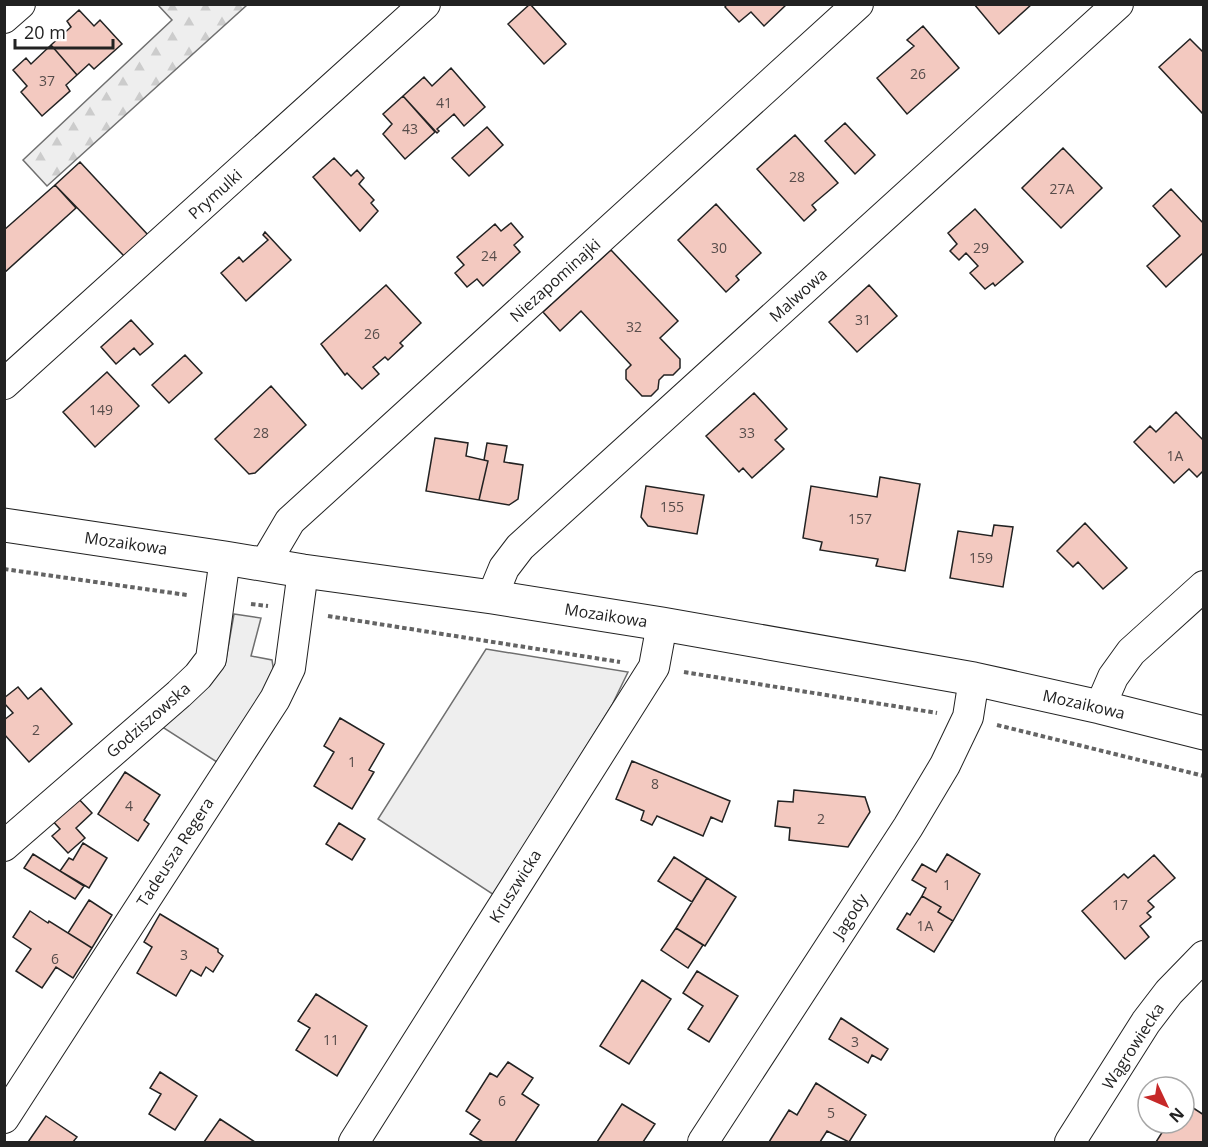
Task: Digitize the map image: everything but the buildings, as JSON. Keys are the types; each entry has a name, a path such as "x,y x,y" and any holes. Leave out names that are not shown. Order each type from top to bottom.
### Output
{"street":[{"path":"4,18 20,4"},
{"name":"Prymulki","path":"4,384 425,4"},
{"name":"Niezapominajki","path":"264,565 290,521 858,4"},
{"name":"Malwowa","path":"492,597 504,568 520,548 1118,4"},
{"name":"Mozaikowa","path":"4,525 662,624 974,680 1101,707 1203,733"},
{"name":"Godziszowska","path":"4,846 180,694 207,666 211,659 225,558"},
{"name":"Tadeusza Regera","path":"4,1118 275,699 290,668 303,571"},
{"path":"1101,707 1113,677 1131,652 1203,586"},
{"name":"Kruszwicka","path":"354,1143 654,667 662,624"},
{"name":"Jagody","path":"703,1143 908,827 945,765 968,717 974,680"},
{"name":"Wągrowiecka","path":"1070,1143 1146,1022 1169,992 1203,956"}],"path":[{"path":"4,569 297,611 968,717 1203,776"}],"green space":[{"path":"158,5 247,5 47,186 23,160 172,20"},
{"path":"234,614 261,618 251,656 272,660 274,673 220,764 156,723 225,665"},
{"path":"486,649 628,672 612,705 494,895 378,819"}]}
